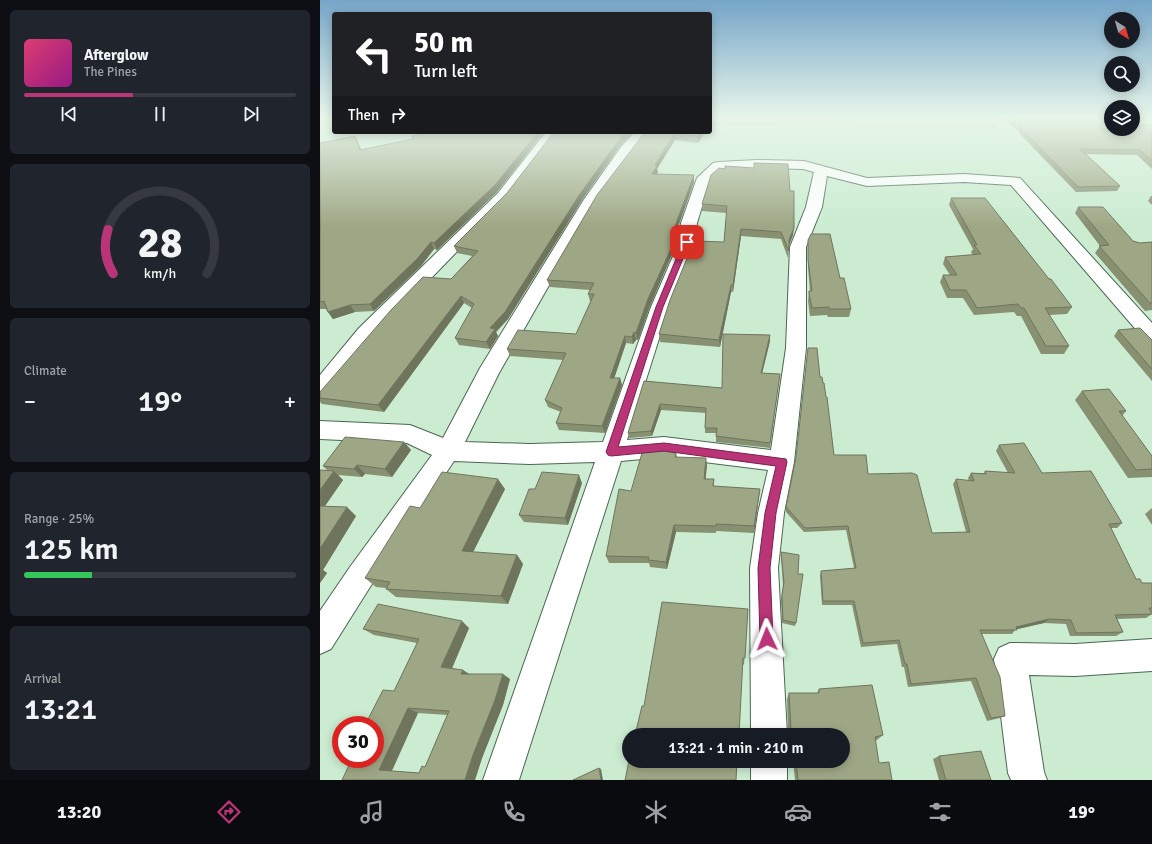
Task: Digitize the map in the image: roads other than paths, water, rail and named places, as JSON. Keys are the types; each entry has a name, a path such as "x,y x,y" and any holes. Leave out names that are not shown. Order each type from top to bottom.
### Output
{"street":[{"path":"320,390 366,333 503,196 536,153"},
{"path":"320,638 360,577 448,451 488,373 590,202 624,153"},
{"path":"501,780 660,307 687,242 689,223 704,178 718,166 757,164 804,165 867,182 964,178 1015,181 1152,336"},
{"path":"769,728 764,568 771,513 782,462 796,348 798,247 814,207 821,170"},
{"path":"320,430 410,434 448,451 530,454 611,452 664,447 782,462"},
{"path":"1029,780 1026,773 1010,659 1075,660 1152,655"},
{"path":"769,768 769,780"}]}
